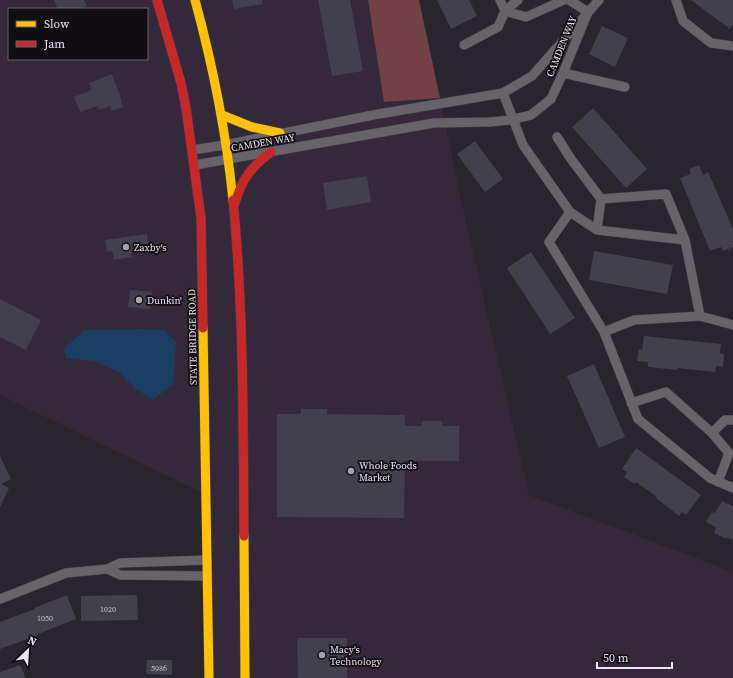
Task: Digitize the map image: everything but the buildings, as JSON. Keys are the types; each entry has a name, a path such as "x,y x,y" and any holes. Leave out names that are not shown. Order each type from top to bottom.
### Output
{"highway":[{"name":"STATE BRIDGE ROAD","path":"157,0 181,82 201,218 209,678"},
{"path":"195,0 207,41 222,115 234,210 240,298 245,678"},
{"path":"222,115 252,127 280,133"},
{"path":"234,210 239,187 245,177 257,162 271,152"}],"street":[{"path":"500,0 505,11 526,17 564,0"},
{"path":"464,45 498,27 505,11 518,0"},
{"path":"569,0 588,12 599,0"},
{"path":"676,0 683,21 712,43 733,46"},
{"name":"CAMDEN WAY","path":"192,150 225,145 373,115 503,93 532,76 588,12"},
{"name":"CAMDEN WAY","path":"194,165 434,123 490,122 514,120 531,115 551,99 588,12"},
{"path":"563,73 625,87"},
{"path":"503,93 523,145 570,212 597,230 686,240"},
{"path":"557,137 571,159 601,199 597,230"},
{"path":"601,199 666,194 686,240 700,316"},
{"path":"570,212 549,242 604,332 638,419 710,478 733,488"},
{"path":"604,332 634,320 700,316 733,325"},
{"path":"631,403 666,392 712,433 731,454 718,482"},
{"path":"712,433 724,420 733,420"},
{"path":"0,599 66,574 107,568 120,563 207,560"},
{"path":"107,568 120,575 207,576"}],"shaded area":[{"path":"0,0 368,0 384,101 440,98 461,200 529,495 733,572 733,678 212,678 209,496 0,395"},
{"path":"368,0 419,0 440,98 384,102"}],"water":[{"path":"84,330 164,330 176,342 173,384 153,400 136,389 120,373 95,361 66,358 64,349"}],"traffic: slow":[{"path":"195,0 208,50 218,99 227,149 233,200"},
{"path":"222,115 252,127 280,133"},
{"path":"203,328 209,678"},
{"path":"244,536 245,678"}],"traffic: jam":[{"path":"157,0 181,83 186,108 201,218 203,328"},
{"path":"235,203 248,174 271,152"},
{"path":"233,200 237,242 241,326 244,536"}],"place":[{"name":"Zaxby's","path":"126,247"},
{"name":"Dunkin'","path":"139,300"},
{"name":"Whole Foods Market","path":"351,471"},
{"name":"Macy's Technology","path":"322,655"}]}
